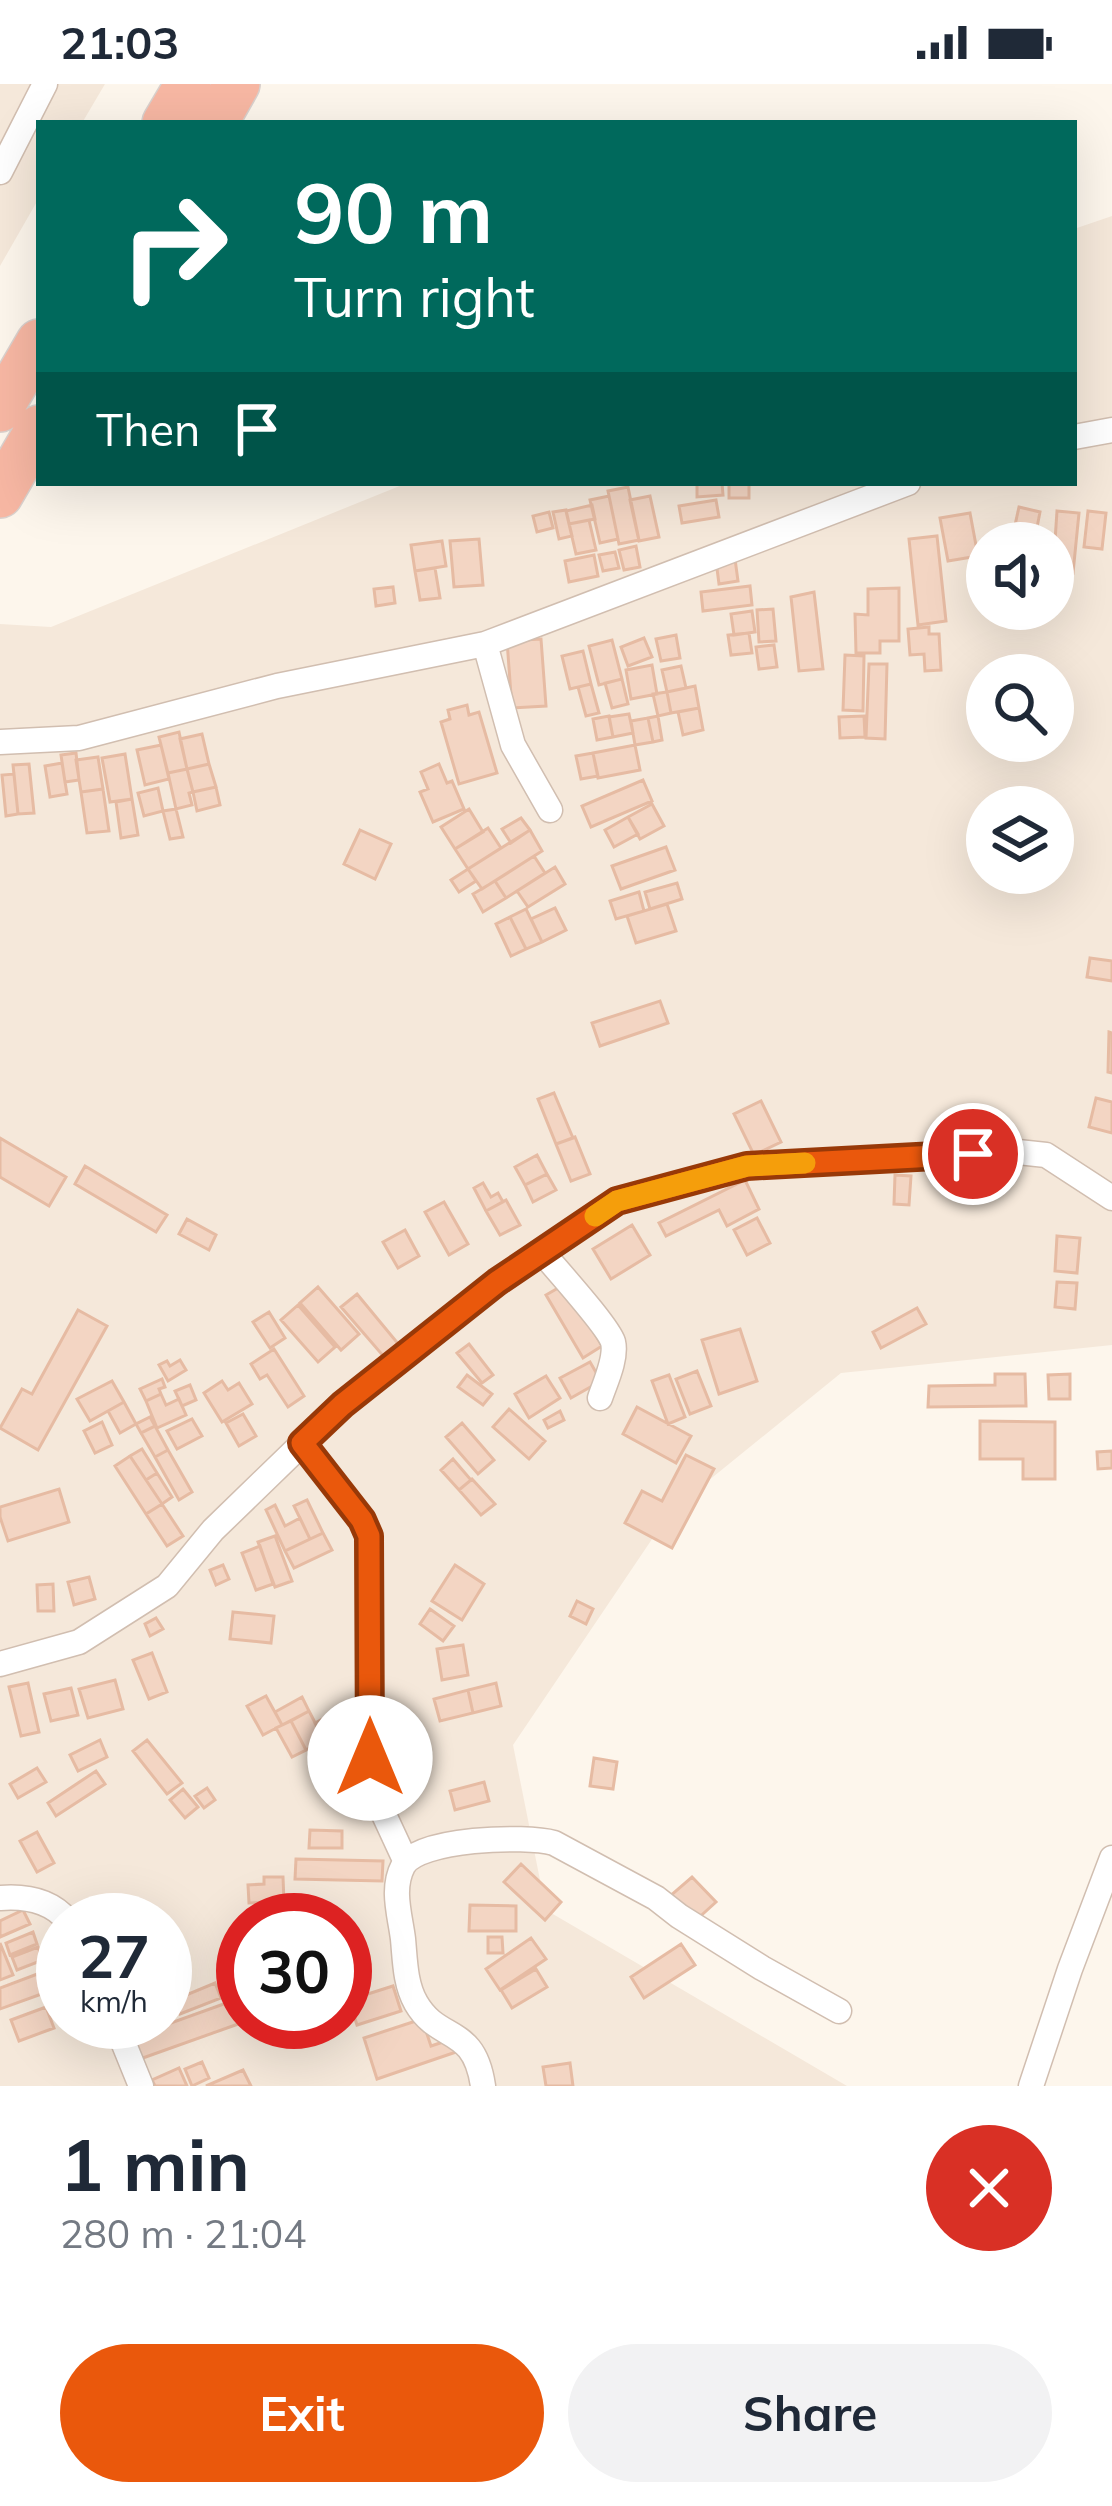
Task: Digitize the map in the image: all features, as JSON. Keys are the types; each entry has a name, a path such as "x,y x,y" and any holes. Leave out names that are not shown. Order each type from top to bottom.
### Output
{"highway":[{"path":"168,120 188,84"},
{"path":"217,120 237,84"},
{"path":"3,398 36,347"},
{"path":"0,495 36,433"}],"street":[{"path":"0,172 11,125 45,84"},
{"path":"1077,436 1112,430"},
{"path":"0,742 79,738 277,686 485,644 900,486"},
{"path":"485,644 513,745 550,810"},
{"path":"0,1664 80,1642 167,1586 214,1530 342,1405 497,1282 617,1201 747,1166 1018,1152 1046,1155 1112,1198"},
{"path":"542,1252 613,1342 600,1398"},
{"path":"302,1443 362,1520 369,1536 370,1758 380,1806 406,1860"},
{"path":"483,2086 475,2053 427,2017 409,1987 396,1890 406,1860 433,1847 514,1839 554,1844 656,1898 746,1958 839,2011"},
{"path":"1031,2086 1112,1858"},
{"path":"0,1898 36,1902"},
{"path":"126,2049 141,2086"}],"shaded area":[{"path":"0,84 105,84 84,120 36,120 36,203 0,266"},
{"path":"1112,216 1112,1345 841,1373 671,1511 513,1745 546,1910 847,2086 0,2086 0,624 51,627 400,486 1077,486 1077,228"}],"building":[{"path":"697,486 722,486 723,495 697,497"},
{"path":"729,486 749,486 749,498 729,498"},
{"path":"628,487 639,540 619,544 608,491"},
{"path":"609,496 618,539 600,543 590,500"},
{"path":"650,496 659,537 639,541 630,500"},
{"path":"716,500 719,517 682,523 679,506"},
{"path":"592,505 595,519 569,524 566,511"},
{"path":"1019,507 1040,512 1038,522 1016,522"},
{"path":"566,510 572,536 559,539 553,512"},
{"path":"1057,511 1079,513 1074,563 1074,522 1056,522"},
{"path":"1088,511 1106,513 1102,549 1084,547"},
{"path":"549,512 553,528 537,532 533,516"},
{"path":"970,513 966,558 948,561 940,518"},
{"path":"589,520 596,550 576,554 569,524"},
{"path":"937,536 946,621 918,625 909,539"},
{"path":"479,539 483,585 454,587 450,541"},
{"path":"442,541 446,566 415,571 411,545"},
{"path":"636,546 640,567 624,570 619,550"},
{"path":"615,552 619,568 603,571 599,555"},
{"path":"594,555 598,576 569,582 565,561"},
{"path":"735,559 738,581 719,584 716,561"},
{"path":"435,568 440,598 420,600 415,571"},
{"path":"750,586 752,605 703,611 701,592"},
{"path":"393,587 395,603 376,606 374,589"},
{"path":"899,588 899,641 880,641 880,653 856,653 855,614 868,615 868,589"},
{"path":"814,592 823,669 799,671 791,597"},
{"path":"773,609 776,641 759,642 757,610"},
{"path":"752,611 755,632 734,635 731,614"},
{"path":"929,627 929,634 939,634 941,670 925,671 924,654 910,655 908,629"},
{"path":"749,633 752,653 731,655 728,635"},
{"path":"676,635 680,658 661,661 656,639"},
{"path":"644,638 652,657 628,666 621,647"},
{"path":"541,639 546,706 512,708 507,641"},
{"path":"612,640 622,679 599,685 589,646"},
{"path":"774,645 777,667 759,669 756,647"},
{"path":"583,651 591,684 570,689 562,656"},
{"path":"845,655 864,656 863,711 843,710"},
{"path":"869,664 887,664 885,739 866,738"},
{"path":"652,665 657,694 631,699 626,670"},
{"path":"681,666 686,688 667,692 662,670"},
{"path":"622,679 628,704 612,708 605,683"},
{"path":"591,684 599,713 586,716 578,687"},
{"path":"695,686 699,708 671,713 667,692"},
{"path":"667,692 671,713 658,716 653,694"},
{"path":"467,705 469,715 479,712 497,773 459,784 441,722 450,719 448,710"},
{"path":"699,708 703,730 683,735 678,712"},
{"path":"629,714 633,733 613,737 609,717"},
{"path":"609,716 613,737 597,740 593,719"},
{"path":"658,716 662,740 653,742 648,718"},
{"path":"864,716 865,737 840,738 839,717"},
{"path":"648,718 653,742 635,745 631,721"},
{"path":"179,732 187,769 168,773 159,737"},
{"path":"202,734 209,764 187,769 180,739"},
{"path":"161,745 169,779 145,785 137,750"},
{"path":"635,745 640,770 598,778 593,753"},
{"path":"76,753 79,780 65,782 61,755"},
{"path":"593,753 598,776 581,779 576,756"},
{"path":"125,754 132,799 110,802 102,758"},
{"path":"98,757 103,789 81,792 76,760"},
{"path":"62,763 67,794 50,797 45,766"},
{"path":"29,764 34,813 18,814 13,765"},
{"path":"209,764 216,787 193,792 187,769"},
{"path":"439,764 464,809 433,822 420,792 428,789 421,772"},
{"path":"187,769 192,805 176,809 168,773"},
{"path":"14,774 18,814 6,816 2,775"},
{"path":"643,780 652,801 591,827 582,806"},
{"path":"216,787 220,805 197,811 193,792"},
{"path":"158,788 163,811 144,816 138,793"},
{"path":"103,789 109,831 87,833 81,792"},
{"path":"132,799 138,835 121,838 116,802"},
{"path":"652,804 664,826 640,839 628,817"},
{"path":"176,809 183,837 170,839 163,811"},
{"path":"469,809 483,832 455,849 441,827"},
{"path":"628,817 638,834 614,847 605,830"},
{"path":"521,818 530,830 511,843 502,829"},
{"path":"488,828 501,848 468,869 455,849"},
{"path":"360,830 391,844 375,879 344,864"},
{"path":"530,830 542,851 482,889 468,869"},
{"path":"666,847 675,870 621,889 612,866"},
{"path":"534,856 545,873 506,898 495,881"},
{"path":"555,867 565,884 528,907 517,891"},
{"path":"468,869 476,881 459,892 451,880"},
{"path":"495,881 506,898 483,912 473,894"},
{"path":"677,883 682,899 650,909 645,892"},
{"path":"639,892 644,911 616,919 610,901"},
{"path":"667,904 676,931 636,943 627,916"},
{"path":"555,908 566,930 542,942 531,919"},
{"path":"526,909 542,942 526,949 510,917"},
{"path":"510,917 526,949 511,956 496,924"},
{"path":"1090,958 1112,961 1112,981 1087,977"},
{"path":"660,1001 668,1023 600,1046 592,1023"},
{"path":"1112,1033 1112,1073 1108,1072"},
{"path":"554,1093 573,1138 556,1144 538,1099"},
{"path":"1096,1098 1112,1102 1112,1133 1089,1127"},
{"path":"761,1101 781,1142 754,1155 734,1114"},
{"path":"575,1137 590,1174 571,1181 556,1144"},
{"path":"0,1138 66,1177 49,1206 0,1177"},
{"path":"537,1155 547,1174 525,1185 515,1167"},
{"path":"85,1166 167,1215 156,1232 75,1184"},
{"path":"547,1174 556,1190 533,1202 525,1185"},
{"path":"895,1175 911,1176 909,1205 894,1204"},
{"path":"745,1180 759,1209 727,1226 719,1210 666,1236 659,1223"},
{"path":"483,1183 491,1197 498,1193 503,1202 486,1211 474,1188"},
{"path":"506,1200 520,1225 500,1235 486,1211"},
{"path":"444,1202 468,1244 449,1255 425,1212"},
{"path":"757,1218 770,1243 747,1255 734,1230"},
{"path":"187,1219 216,1235 209,1250 179,1234"},
{"path":"632,1225 650,1255 611,1279 593,1249"},
{"path":"405,1230 419,1256 398,1268 383,1242"},
{"path":"1057,1236 1080,1238 1077,1273 1055,1271"},
{"path":"1057,1282 1077,1283 1075,1309 1055,1307"},
{"path":"565,1284 602,1346 583,1358 546,1295"},
{"path":"318,1287 359,1334 341,1350 300,1303"},
{"path":"357,1294 400,1346 385,1358 341,1307"},
{"path":"298,1305 335,1347 318,1362 281,1320"},
{"path":"917,1308 926,1324 881,1348 873,1332"},
{"path":"78,1310 107,1326 38,1450 0,1428 22,1389 32,1394"},
{"path":"269,1312 285,1338 270,1348 253,1322"},
{"path":"740,1329 757,1381 719,1394 702,1340"},
{"path":"469,1344 493,1375 482,1383 457,1353"},
{"path":"274,1349 304,1396 288,1407 267,1375 260,1379 251,1364"},
{"path":"180,1360 186,1370 168,1381 159,1365"},
{"path":"590,1362 601,1381 571,1398 560,1378"},
{"path":"697,1371 711,1406 690,1414 676,1379"},
{"path":"995,1374 1025,1374 1026,1406 928,1407 929,1386 995,1385"},
{"path":"1070,1374 1070,1399 1049,1399 1048,1375"},
{"path":"467,1375 492,1394 483,1405 458,1387"},
{"path":"669,1375 685,1417 668,1424 652,1381"},
{"path":"546,1376 560,1398 529,1418 515,1394"},
{"path":"162,1379 161,1394 146,1401 140,1389"},
{"path":"112,1381 124,1402 90,1421 77,1399"},
{"path":"222,1381 228,1390 239,1383 252,1404 222,1422 204,1393"},
{"path":"190,1385 196,1400 182,1406 175,1391"},
{"path":"161,1394 166,1405 179,1399 186,1415 157,1428 146,1401"},
{"path":"124,1402 136,1424 120,1433 108,1411"},
{"path":"637,1407 691,1436 676,1463 623,1434"},
{"path":"509,1409 545,1441 529,1459 493,1427"},
{"path":"560,1411 564,1420 548,1428 544,1420"},
{"path":"243,1414 256,1436 239,1446 226,1423"},
{"path":"150,1417 155,1426 141,1433 136,1424"},
{"path":"192,1419 202,1436 177,1449 167,1431"},
{"path":"980,1421 1055,1422 1055,1479 1023,1479 1023,1459 980,1459"},
{"path":"102,1422 112,1445 95,1453 84,1431"},
{"path":"462,1423 494,1460 478,1474 446,1437"},
{"path":"155,1426 168,1450 155,1457 141,1433"},
{"path":"142,1449 157,1473 146,1480 130,1456"},
{"path":"168,1450 192,1492 179,1500 155,1457"},
{"path":"1112,1451 1112,1468 1098,1469 1097,1452"},
{"path":"686,1455 714,1469 672,1548 625,1523 642,1491 662,1501"},
{"path":"130,1456 162,1504 146,1514 115,1466"},
{"path":"453,1459 471,1480 459,1490 441,1470"},
{"path":"157,1473 172,1497 162,1504 146,1480"},
{"path":"472,1479 495,1504 481,1515 459,1490"},
{"path":"59,1489 69,1522 8,1541 0,1507"},
{"path":"307,1500 323,1533 310,1539 294,1506"},
{"path":"162,1504 183,1536 167,1546 146,1514"},
{"path":"275,1505 285,1526 300,1518 310,1539 285,1551 266,1510"},
{"path":"323,1533 332,1550 294,1568 285,1551"},
{"path":"275,1536 292,1581 275,1587 258,1542"},
{"path":"260,1546 273,1584 256,1590 242,1553"},
{"path":"223,1565 229,1579 216,1585 210,1570"},
{"path":"455,1565 484,1584 462,1620 432,1601"},
{"path":"89,1577 95,1599 74,1605 68,1582"},
{"path":"53,1584 54,1611 38,1611 37,1585"},
{"path":"577,1601 593,1609 586,1624 570,1616"},
{"path":"430,1609 454,1626 443,1641 420,1624"},
{"path":"233,1612 274,1616 271,1643 230,1639"},
{"path":"156,1618 163,1629 150,1636 145,1624"},
{"path":"463,1645 468,1675 442,1680 437,1649"},
{"path":"152,1653 167,1692 149,1699 133,1660"},
{"path":"115,1680 123,1709 88,1718 79,1689"},
{"path":"28,1683 39,1732 21,1736 9,1687"},
{"path":"496,1683 501,1706 473,1713 468,1690"},
{"path":"71,1688 78,1715 51,1721 44,1694"},
{"path":"468,1690 473,1713 440,1721 434,1699"},
{"path":"266,1696 282,1725 263,1735 247,1706"},
{"path":"302,1697 309,1711 282,1725 275,1712"},
{"path":"346,1706 356,1724 324,1740 315,1723"},
{"path":"309,1711 324,1740 306,1750 291,1721"},
{"path":"291,1721 306,1750 292,1757 276,1728"},
{"path":"100,1740 107,1757 78,1771 70,1755"},
{"path":"147,1740 182,1783 167,1794 133,1751"},
{"path":"594,1758 617,1762 613,1789 590,1786"},
{"path":"37,1768 46,1782 18,1798 10,1784"},
{"path":"96,1771 105,1784 56,1816 48,1803"},
{"path":"484,1782 489,1801 455,1810 450,1791"},
{"path":"207,1788 215,1800 204,1808 195,1796"},
{"path":"183,1789 198,1807 185,1818 170,1800"},
{"path":"310,1830 342,1831 342,1848 309,1848"},
{"path":"37,1832 54,1863 37,1872 20,1841"},
{"path":"296,1859 383,1861 382,1881 295,1879"},
{"path":"521,1864 561,1902 545,1920 504,1882"},
{"path":"264,1877 283,1877 284,1893 248,1893 248,1885 264,1884"},
{"path":"692,1877 716,1902 694,1922 670,1896"},
{"path":"470,1905 516,1906 516,1931 469,1931"},
{"path":"23,1910 30,1924 0,1937 0,1921"},
{"path":"33,1932 36,1941 10,1955 6,1943"},
{"path":"488,1937 502,1937 503,1953 488,1953"},
{"path":"531,1938 546,1959 500,1990 486,1969"},
{"path":"0,1943 13,1975 0,1980"},
{"path":"681,1944 695,1965 644,1998 631,1977"},
{"path":"36,1948 36,1963 17,1970 12,1957"},
{"path":"536,1969 547,1987 512,2008 501,1990"},
{"path":"36,1974 36,1996 0,2009 0,1988"},
{"path":"215,1983 216,2000 192,2009 192,1993"},
{"path":"393,1986 401,2011 372,2020 372,1993"},
{"path":"216,2007 216,2032 192,2040 192,2015"},
{"path":"36,2011 36,2035 19,2041 11,2020"},
{"path":"422,2019 431,2046 455,2038 459,2051 377,2079 367,2049 372,2049 372,2035"},
{"path":"136,2049 168,2049 140,2059"},
{"path":"202,2062 209,2078 192,2086 185,2069"},
{"path":"570,2063 573,2086 546,2086 543,2067"},
{"path":"179,2068 187,2086 155,2086 152,2080"},
{"path":"243,2070 251,2086 206,2086"}],"slow traffic":[{"path":"595,1216 617,1201 747,1166 805,1163"}],"route":[{"path":"370,1758 369,1536 362,1520 302,1443 342,1405 497,1282 617,1201 747,1166 973,1154"}]}
